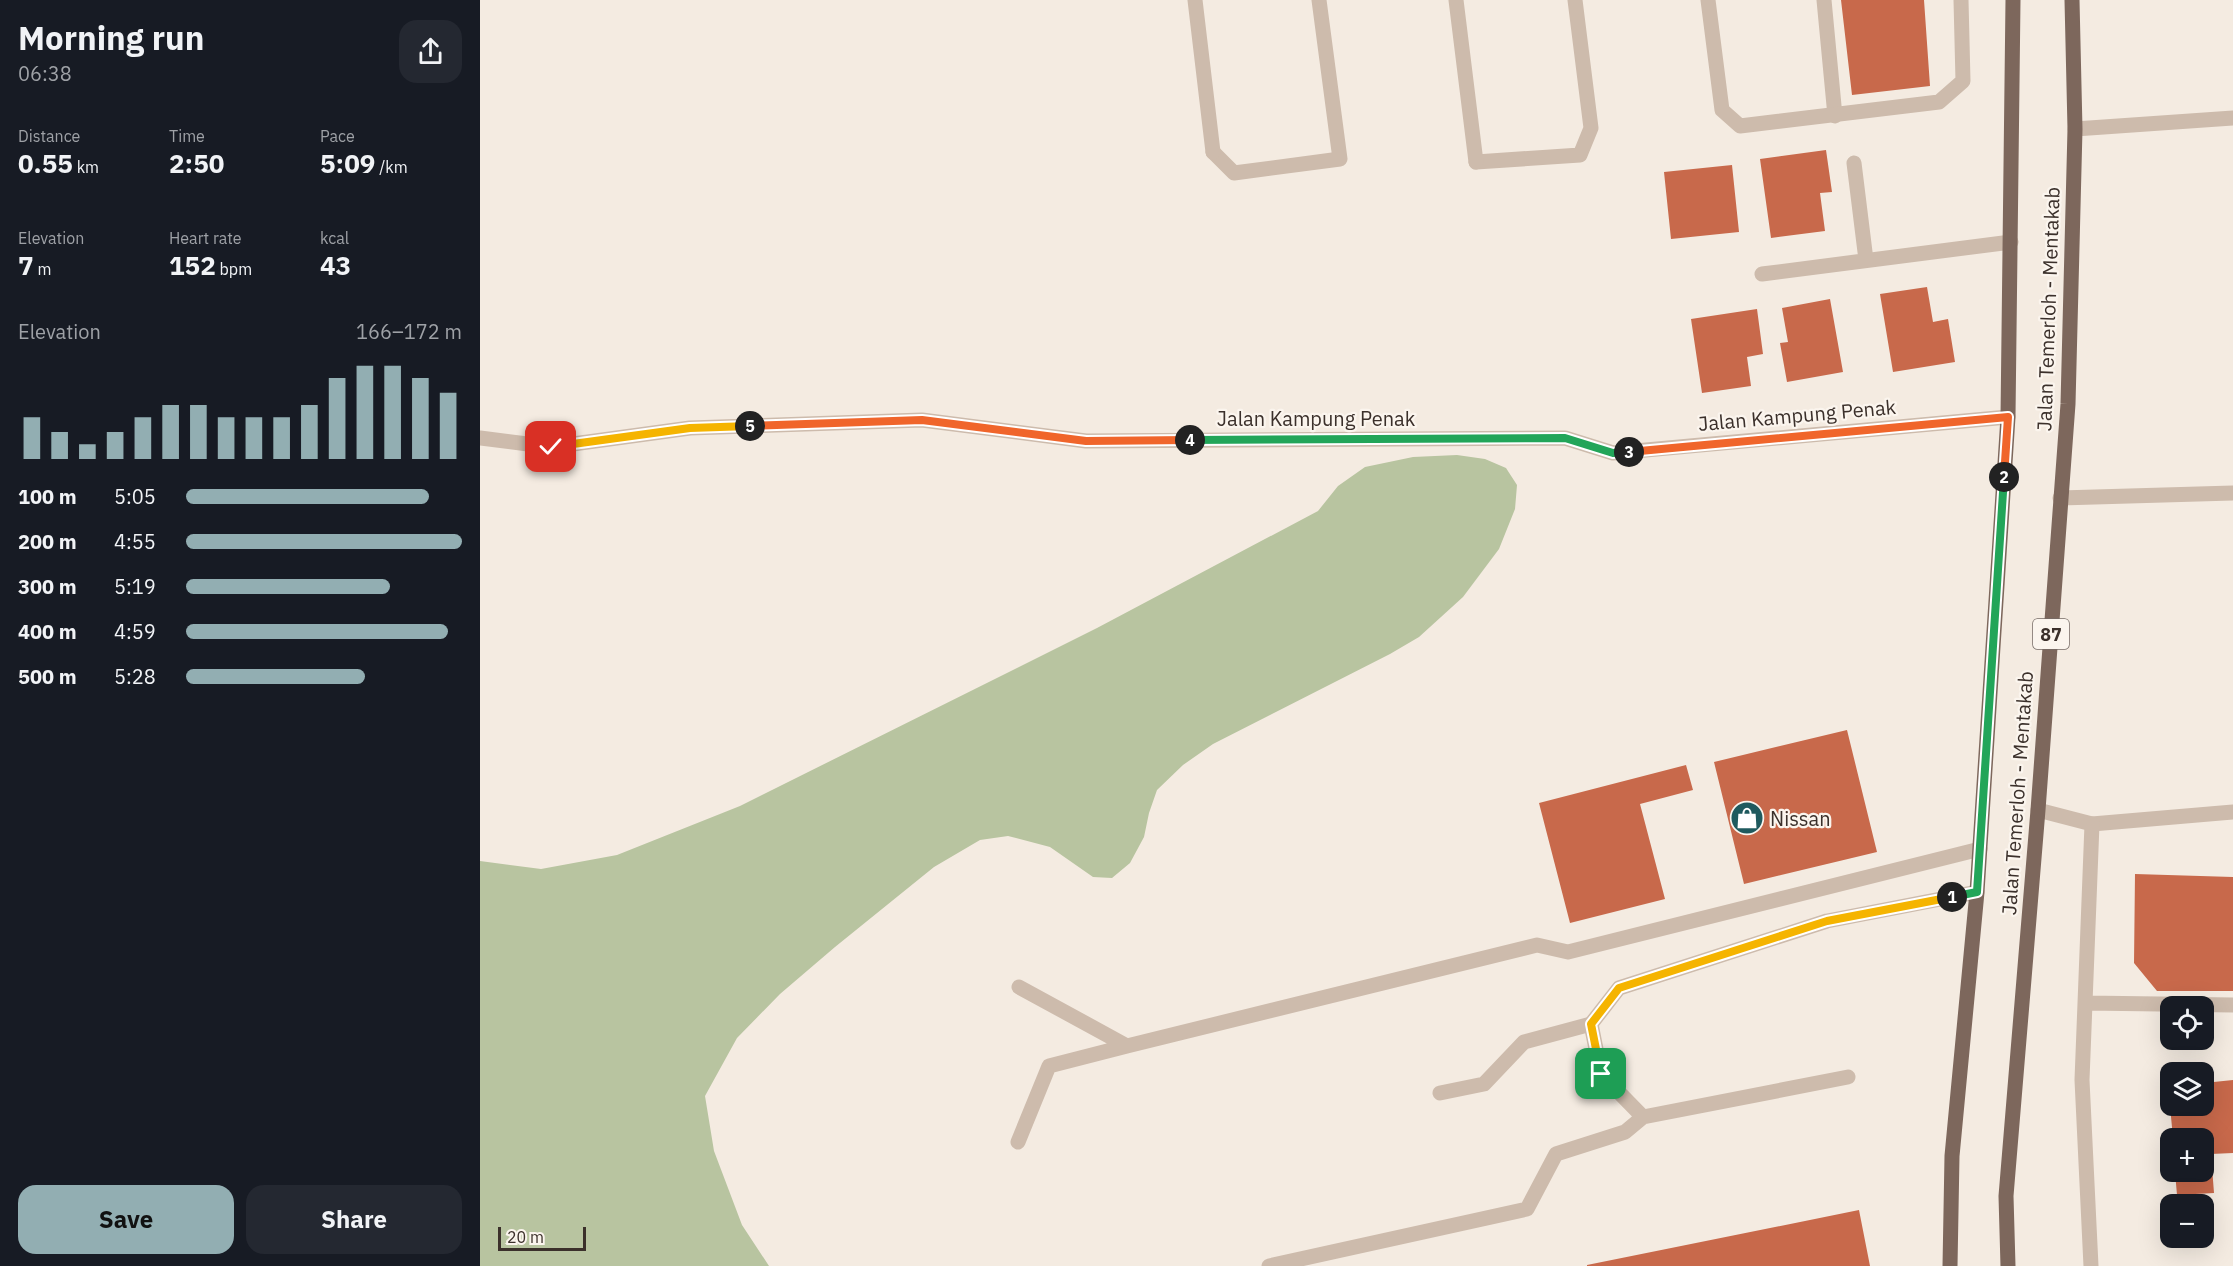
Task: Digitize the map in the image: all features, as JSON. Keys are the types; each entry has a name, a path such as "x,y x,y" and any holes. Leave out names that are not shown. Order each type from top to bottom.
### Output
{"main road":[{"name":"Jalan Temerloh - Mentakab","path":"1950,1266 1952,1156 1977,892 2008,417 2013,0"},
{"name":"Jalan Temerloh - Mentakab","path":"2008,1266 2006,1196 2068,404 2075,129 2072,0"}],"street":[{"path":"1195,0 1213,152 1234,173 1340,159 1319,0"},
{"path":"1456,0 1476,162 1580,155 1591,129 1575,0"},
{"path":"1708,0 1722,110 1740,126 1939,102 1963,81 1960,0"},
{"path":"1824,0 1835,116"},
{"path":"2075,129 2233,118"},
{"path":"1854,163 1866,260"},
{"path":"1762,274 2010,242"},
{"name":"Jalan Kampung Penak","path":"480,438 551,447 690,428 922,420 1086,441 1565,438 1613,453 2008,417"},
{"path":"2060,498 2233,493"},
{"path":"2038,810 2092,824 2233,812"},
{"path":"2091,1266 2082,1080 2092,824"},
{"path":"1018,1142 1049,1066 1537,945 1568,952 1980,849"},
{"path":"1440,1093 1484,1084 1524,1042 1591,1024 1619,988 1827,921 1977,892"},
{"path":"1019,987 1127,1046"},
{"path":"2086,1003 2233,1005"},
{"path":"1591,1024 1601,1074 1643,1118"},
{"path":"1269,1266 1527,1209 1556,1154 1625,1132 1643,1118 1848,1077"}],"green space":[{"path":"1457,455 1485,459 1506,468 1517,485 1515,509 1499,549 1463,597 1419,637 1213,744 1183,765 1157,790 1144,837 1130,863 1112,878 1093,877 1050,847 1008,836 980,840 934,867 835,947 780,994 737,1038 705,1096 714,1151 742,1225 769,1266 480,1266 480,861 541,869 617,855 740,806 1097,628 1318,511 1338,486 1365,467 1413,457"}],"building":[{"path":"1841,0 1924,0 1930,86 1852,95"},
{"path":"1826,150 1832,192 1820,193 1825,231 1771,238 1760,159"},
{"path":"1732,165 1739,232 1671,239 1664,172"},
{"path":"1927,287 1933,322 1948,319 1955,362 1893,372 1880,294"},
{"path":"1830,299 1843,372 1787,382 1780,343 1788,342 1782,308"},
{"path":"1757,309 1763,354 1747,357 1751,386 1702,393 1691,319"},
{"path":"1847,730 1877,852 1744,884 1714,762"},
{"path":"1686,765 1693,790 1640,804 1665,899 1570,923 1539,803"},
{"path":"2135,874 2233,877 2233,991 2157,991 2134,963"},
{"path":"2233,1080 2233,1153 2214,1154 2214,1128 2172,1128 2171,1116 2214,1116 2214,1082"},
{"path":"2176,1182 2213,1182 2214,1193 2177,1194"},
{"path":"1859,1210 1870,1266 1587,1266 1587,1265"}],"place":[{"name":"Nissan","path":"1747,818"}],"route":[{"path":"551,447 690,428 922,420 1086,441 1565,438 1613,453 2008,417 1977,892 1827,921 1619,988 1591,1024 1601,1074"}]}
